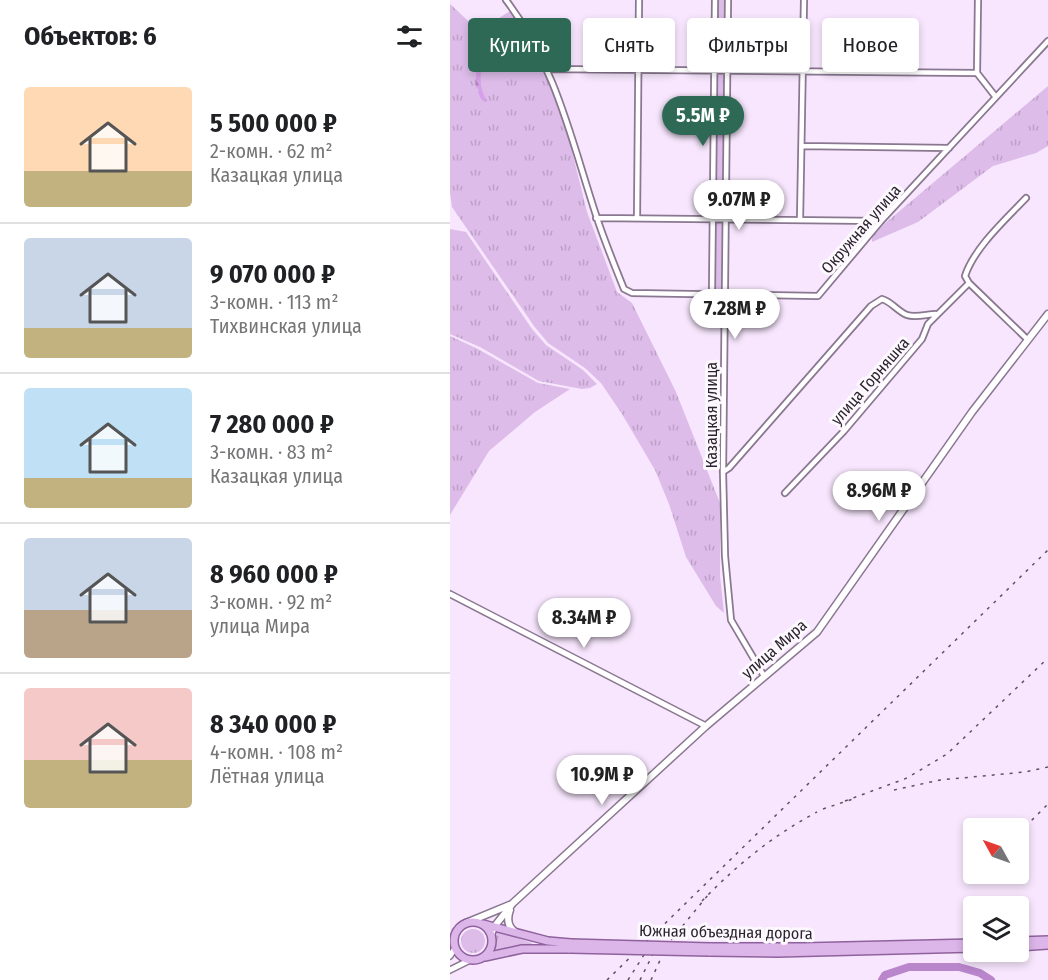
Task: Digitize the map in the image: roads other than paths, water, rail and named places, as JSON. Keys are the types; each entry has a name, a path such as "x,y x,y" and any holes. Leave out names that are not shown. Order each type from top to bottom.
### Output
{"main road":[{"name":"улица Мира","path":"483,957 490,948 494,927 513,903 706,726 817,632 972,411 1027,339 1047,317"},
{"name":"улица Мира","path":"464,924 513,903"},
{"path":"513,903 508,924 520,935"},
{"path":"450,927 480,923 487,928 491,936"},
{"name":"Южная объездная дорога","path":"480,923 570,946"},
{"path":"464,924 454,936 452,953 470,960 483,957"},
{"path":"1029,941 1048,940"},
{"name":"Южная объездная дорога","path":"710,950 963,943"},
{"path":"1029,946 1048,945"},
{"name":"Южная объездная дорога","path":"483,957 522,949 570,946 777,953 963,948"}],"street":[{"name":"Окружная улица","path":"506,0 519,18"},
{"path":"639,0 639,18"},
{"path":"716,0 716,18"},
{"name":"Казацкая улица","path":"728,0 728,18"},
{"path":"804,0 804,18"},
{"path":"978,0 978,73 995,96"},
{"name":"Окружная улица","path":"549,72 566,116 596,218 627,292 818,296 881,221 1048,41"},
{"path":"637,218 639,72"},
{"path":"712,294 715,72"},
{"name":"Казацкая улица","path":"728,72 724,294 725,556 731,620 764,676"},
{"path":"800,220 803,72 978,73"},
{"path":"802,146 949,148"},
{"path":"1026,198 986,243 968,267 965,276 969,283 1027,339"},
{"path":"596,218 881,221"},
{"name":"улица Горняшка","path":"784,493 844,431 922,339 928,324 936,314 969,283"},
{"path":"723,472 872,306 882,299 889,301 904,314 911,316 936,314"},
{"path":"450,594 706,726"},
{"path":"450,970 470,960"}],"waterway":[{"path":"882,980 885,975 909,967 959,967 980,973 991,980"}],"railway":[{"path":"607,980 1048,550"},
{"path":"845,801 907,778 947,754 1048,658"},
{"path":"894,790 940,780 1025,772 1048,767"},
{"path":"823,809 853,799"},
{"path":"1029,823 1048,804"},
{"path":"702,901 756,852 817,812"},
{"path":"651,980 667,945 708,895"},
{"path":"628,980 649,947"},
{"path":"640,980 654,952"}]}
